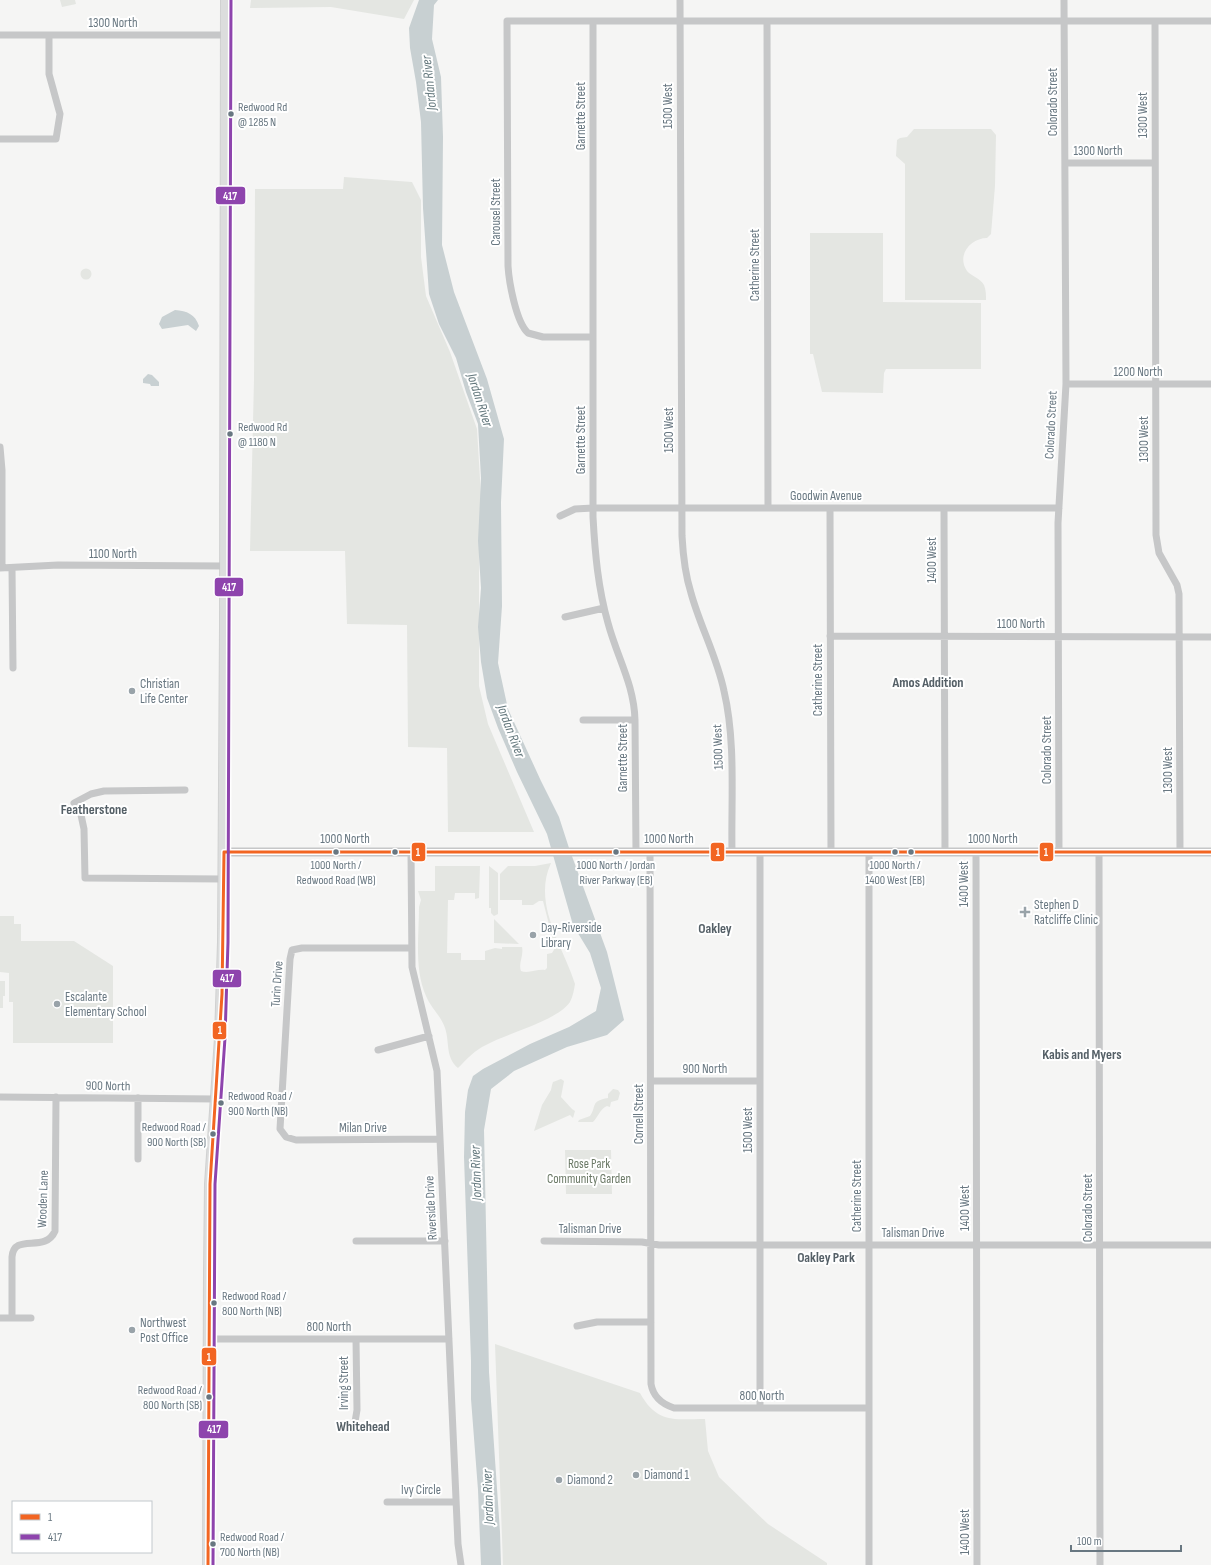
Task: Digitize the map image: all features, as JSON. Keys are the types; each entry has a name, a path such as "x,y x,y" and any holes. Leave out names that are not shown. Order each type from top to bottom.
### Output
{"main road":[{"path":"208,1565 210,1184 222,994 224,852 226,0"}],"street":[{"name":"1500 West","path":"680,0 681,508 683,555 689,586 696,610 716,661 728,709 731,748 732,852"},
{"name":"Colorado Street","path":"1059,852 1058,508 1066,384 1064,0"},
{"name":"Carousel Street","path":"593,21 507,21 508,266 514,300 520,322 528,333 543,337 593,337"},
{"path":"593,21 1211,21"},
{"name":"Garnette Street","path":"593,21 593,508 596,570 604,608 613,638 632,689 635,720 636,852"},
{"name":"Catherine Street","path":"767,21 768,508"},
{"name":"1300 West","path":"1155,21 1156,535 1160,553 1178,588 1180,852"},
{"name":"1300 North","path":"0,35 226,35"},
{"path":"0,139 56,139 60,114 49,74 49,35"},
{"name":"1300 North","path":"1065,163 1155,163"},
{"name":"1200 North","path":"1066,384 1211,384"},
{"path":"0,447 2,470 1,568"},
{"name":"Goodwin Avenue","path":"560,516 575,509 593,508 1058,508"},
{"name":"Catherine Street","path":"830,508 831,852"},
{"name":"1400 West","path":"944,508 945,852"},
{"name":"1100 North","path":"1,568 54,566 225,566"},
{"path":"12,568 13,668"},
{"path":"565,617 604,608"},
{"name":"1100 North","path":"830,636 1211,637"},
{"path":"583,720 635,720"},
{"path":"185,790 104,791 91,794 74,803 81,815 84,829 85,878 223,879"},
{"name":"1000 North","path":"224,852 1211,852"},
{"name":"Riverside Drive","path":"411,852 412,974 437,1070 458,1544 461,1565"},
{"name":"Cornell Street","path":"650,852 651,1384 652,1390 658,1398"},
{"name":"1500 West","path":"760,852 760,1408"},
{"name":"Catherine Street","path":"869,852 869,1565"},
{"name":"1400 West","path":"976,852 977,1565"},
{"name":"Colorado Street","path":"1099,852 1100,1565"},
{"name":"Turin Drive","path":"286,1137 281,1132 280,1122 290,960 292,950 302,948 411,948"},
{"path":"378,1050 429,1036"},
{"name":"900 North","path":"651,1081 760,1081"},
{"name":"900 North","path":"0,1097 216,1098"},
{"name":"Wooden Lane","path":"12,1318 13,1250 22,1244 44,1242 51,1238 55,1231 56,1097"},
{"path":"138,1098 138,1159"},
{"name":"Milan Drive","path":"286,1137 296,1140 440,1139"},
{"path":"356,1241 445,1241"},
{"name":"Talisman Drive","path":"544,1241 642,1242 659,1245 1211,1245"},
{"path":"0,1318 30,1318"},
{"path":"577,1326 597,1322 651,1322"},
{"name":"800 North","path":"209,1339 449,1338"},
{"name":"Irving Street","path":"354,1428 356,1410 356,1339"},
{"name":"800 North","path":"658,1398 665,1404 674,1408 869,1408"},
{"name":"Ivy Circle","path":"387,1502 456,1502"}],"green space":[{"path":"60,0 75,0 76,4 62,7"},
{"path":"251,0 414,0 404,19 331,7 250,8"},
{"path":"914,129 991,129 996,135 995,186 991,234 987,238 971,244 967,248 963,259 967,271 984,285 986,300 905,300 905,164 896,156 897,140 907,137"},
{"path":"344,177 412,182 421,200 421,257 426,296 450,352 477,429 481,496 479,539 479,686 488,724 534,832 448,832 447,748 408,747 407,625 347,624 345,551 250,551 254,379 255,189 343,189"},
{"path":"810,233 883,233 883,302 981,303 981,369 886,369 884,373 883,393 822,392 813,354 810,354"},
{"path":"84,269 88,269 90,270 90,278 84,279 81,276 81,272"},
{"path":"551,863 546,878 545,894 547,909 551,925 575,984 571,1000 564,1009 543,1021 495,1040 478,1049 458,1068 454,1064 449,1054 445,1028 428,1000 422,986 418,952 419,907 421,900 418,891 435,891 435,866 480,866 479,898 475,899 475,893 455,893 454,900 448,900 447,953 461,953 461,960 485,960 485,951 495,948 502,949 502,947 522,947 520,965 521,971 527,972 545,970 547,968 547,954 552,953 555,948 543,901 539,901 533,905 522,905 522,900 500,900 500,874 508,866 535,866"},
{"path":"489,866 498,873 498,914 494,916 491,913 491,908 489,908"},
{"name":"Escalante Elementary School","path":"0,916 14,916 14,924 21,924 21,941 74,941 113,966 113,1043 13,1043 13,1002 9,1002 9,973 0,972"},
{"path":"494,919 519,944 494,943"},
{"path":"0,981 5,981 3,1008 0,1008"},
{"path":"561,1079 564,1081 561,1097 575,1111 573,1118 570,1115 534,1131 542,1105 551,1090 553,1082"},
{"path":"613,1089 618,1090 620,1093 618,1100 611,1102 610,1107 607,1106 603,1109 593,1122 578,1122 579,1120 590,1116 596,1102 608,1098 608,1094"},
{"name":"Rose Park Community Garden","path":"565,1150 611,1150 612,1194 566,1194"},
{"path":"495,1344 640,1393 646,1403 653,1410 668,1418 705,1419 708,1451 719,1477 768,1524 827,1563 827,1565 503,1565"}],"water":[{"name":"Jordan River","path":"419,0 438,0 434,5 432,39 441,77 443,137 442,245 454,292 487,379 504,439 501,502 502,606 498,663 508,709 559,817 607,952 624,1020 607,1035 567,1047 514,1071 491,1089 484,1130 489,1372 501,1565 481,1565 478,1490 471,1399 464,1157 465,1112 468,1090 473,1076 483,1069 530,1044 569,1027 596,1011 601,988 590,953 573,925 547,834 517,772 487,698 481,662 478,627 481,588 478,541 481,478 478,424 466,392 456,358 439,324 429,294 423,208 421,122 410,48 409,28"},
{"path":"175,310 187,312 193,316 199,326 196,331 188,325 162,329 159,324 162,317"},
{"path":"148,374 152,375 159,382 159,386 151,386 150,384 143,383 143,379"}],"transit line":[{"name":"417","path":"213,1565 215,1184 225,1038 228,942 231,0"},
{"name":"1","path":"224,852 1211,852"},
{"name":"1","path":"208,1565 210,1184 222,994 224,852"}],"place":[{"name":"Redwood Rd @ 1285 N","path":"231,114"},
{"name":"Redwood Rd @ 1180 N","path":"230,434"},
{"name":"Christian Life Center","path":"132,691"},
{"name":"1000 North / Redwood Road (WB)","path":"336,852"},
{"name":"1000 North / Jordan River Parkway (EB)","path":"616,852"},
{"name":"1000 North / 1400 West (EB)","path":"895,852"},
{"name":"Stephen D Ratcliffe Clinic","path":"1025,912"},
{"name":"Day-Riverside Library","path":"533,935"},
{"name":"Escalante Elementary School","path":"57,1004"},
{"name":"Redwood Road / 900 North (NB)","path":"221,1103"},
{"name":"Redwood Road / 900 North (SB)","path":"213,1134"},
{"name":"Redwood Road / 800 North (NB)","path":"214,1303"},
{"name":"Northwest Post Office","path":"132,1330"},
{"name":"Redwood Road / 800 North (SB)","path":"209,1397"},
{"name":"Diamond 1","path":"636,1475"},
{"name":"Diamond 2","path":"559,1480"},
{"name":"Redwood Road / 700 North (NB)","path":"213,1544"}],"district":[{"name":"Amos Addition","path":"928,682"},
{"name":"Featherstone","path":"94,809"},
{"name":"Oakley","path":"715,928"},
{"name":"Kabis and Myers","path":"1082,1054"},
{"name":"Oakley Park","path":"826,1257"},
{"name":"Whitehead","path":"363,1426"}]}
